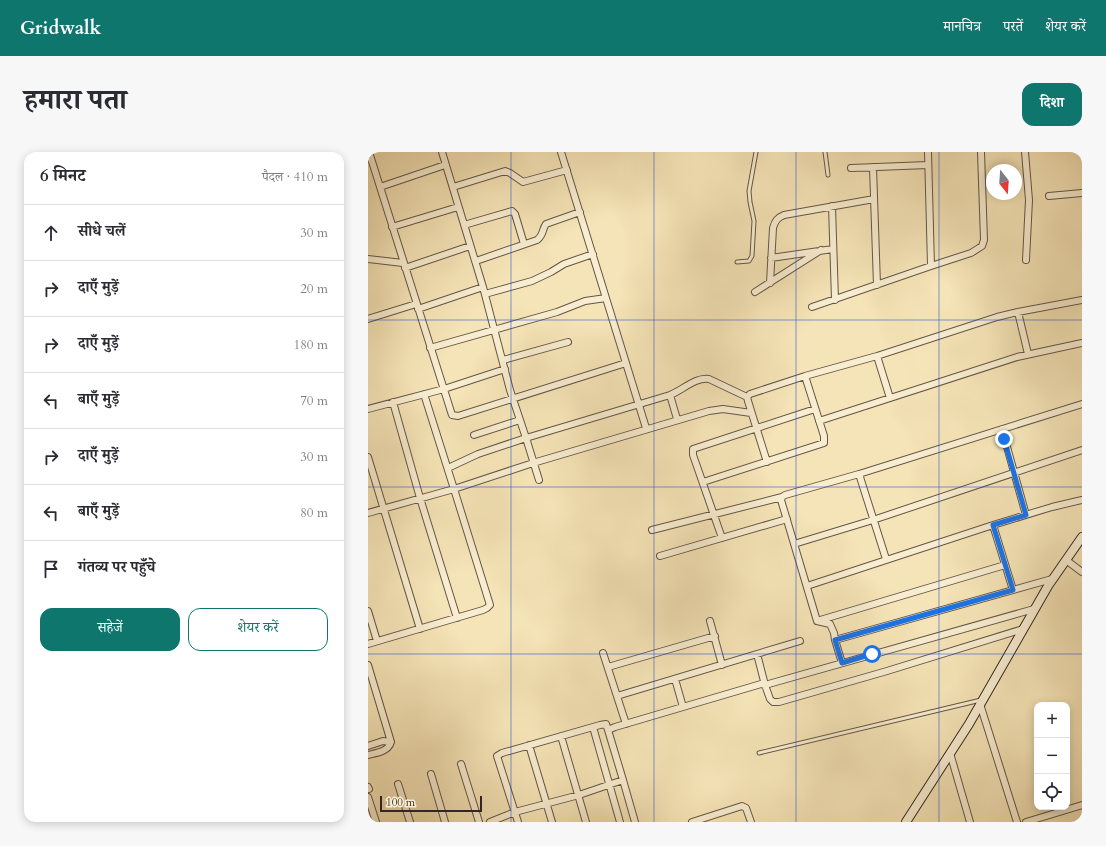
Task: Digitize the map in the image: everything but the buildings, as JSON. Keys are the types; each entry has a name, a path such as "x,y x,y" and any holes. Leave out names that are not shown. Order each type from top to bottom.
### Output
{"street":[{"path":"369,152 450,412 455,416 626,363"},
{"path":"442,152 470,246 476,261 513,398 539,480"},
{"path":"561,152 646,428"},
{"path":"928,152 931,266"},
{"path":"812,307 971,253 982,246 981,152"},
{"path":"1025,152 1029,200 1026,260"},
{"path":"380,187 445,165"},
{"path":"851,168 928,165"},
{"path":"873,167 878,285"},
{"path":"453,187 505,171 523,182 567,170"},
{"path":"1049,196 1082,193"},
{"path":"770,283 773,228 774,222 778,218 784,215 874,199"},
{"path":"832,206 835,300"},
{"path":"392,227 458,207"},
{"path":"464,225 512,211 515,214 524,244"},
{"path":"476,261 541,237 546,224 580,212"},
{"path":"368,259 404,265 470,246"},
{"path":"771,258 834,249"},
{"path":"755,292 821,250"},
{"path":"485,294 532,281 564,264 593,254"},
{"path":"368,319 483,287"},
{"path":"430,348 557,312 585,301 606,298"},
{"path":"748,397 753,393 805,376 877,356 997,317 1082,300"},
{"path":"1018,312 1028,354"},
{"path":"503,360 568,342"},
{"path":"819,421 1028,354 1082,343"},
{"path":"877,356 890,398"},
{"path":"368,409 444,389 505,370"},
{"path":"703,482 824,443 824,436 805,376"},
{"path":"448,468 478,454 526,438 670,395 680,391 695,380 702,378 709,379 748,397"},
{"path":"368,644 483,610 490,605 424,394"},
{"path":"670,395 677,419"},
{"path":"748,397 766,462"},
{"path":"393,402 420,498 457,618"},
{"path":"652,530 782,497 1082,404"},
{"path":"368,513 677,419 716,409 752,413"},
{"path":"722,538 693,456 693,449 816,409"},
{"path":"474,435 520,420"},
{"path":"1002,428 1013,473 1026,515"},
{"path":"794,544 873,520 1082,450"},
{"path":"368,457 420,629"},
{"path":"859,474 886,559"},
{"path":"782,497 781,500 817,621"},
{"path":"807,586 993,525 1070,502 1082,500"},
{"path":"660,556 787,519"},
{"path":"993,525 1013,590"},
{"path":"906,822 981,702 1052,579 1082,536"},
{"path":"1066,560 1082,572"},
{"path":"817,621 1005,565"},
{"path":"835,640 1052,579"},
{"path":"608,730 758,685 765,685 1034,609"},
{"path":"368,610 377,641"},
{"path":"710,621 722,664"},
{"path":"817,621 830,624 842,663"},
{"path":"757,654 770,699 773,702 779,702 887,671 1023,629"},
{"path":"608,667 715,636"},
{"path":"617,696 800,641"},
{"path":"603,653 626,724"},
{"path":"368,665 391,742 385,750 368,755"},
{"path":"675,679 683,707"},
{"path":"981,702 1017,822"},
{"path":"518,822 497,756 502,753 529,745 606,724 634,822"},
{"path":"593,727 620,822"},
{"path":"561,736 586,822"},
{"path":"368,746 384,741 391,742"},
{"path":"529,745 552,822"},
{"path":"950,753 970,822"},
{"path":"461,764 479,822"},
{"path":"431,774 445,822"},
{"path":"490,822 515,812 579,795 623,780"},
{"path":"398,784 410,822"},
{"path":"368,797 376,822"},
{"path":"1026,822 1043,820 1082,805"},
{"path":"692,822 701,821 742,806 746,808 751,822"}],"lane":[{"path":"737,262 749,261 752,256 754,221 749,196 756,152"},
{"path":"824,152 828,175"},
{"path":"759,753 981,702"}],"route":[{"path":"872,654 842,663 835,640 1013,590 993,525 1026,515 1004,439"}]}
